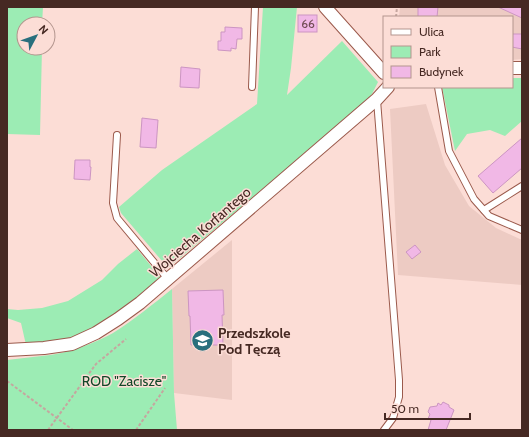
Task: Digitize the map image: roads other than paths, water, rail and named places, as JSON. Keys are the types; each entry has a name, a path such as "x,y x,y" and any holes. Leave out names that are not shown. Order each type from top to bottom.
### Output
{"street":[{"path":"325,7 383,72"},
{"name":"Wojciecha Korfantego","path":"7,350 44,348 72,344 96,333 118,319 140,303 168,279 387,88"}],"lane":[{"path":"252,87 255,7"},
{"path":"438,88 449,151 474,199 489,216 522,230"},
{"path":"376,99 400,380 399,397 393,418 384,430"},
{"path":"117,135 113,203 117,218 168,279"},
{"path":"484,210 522,186"}],"place":[{"name":"Przedszkole Pod Tęczą","path":"203,341"}],"park label":[{"name":"ROD \"Zacisze\"","path":"124,381"}]}
